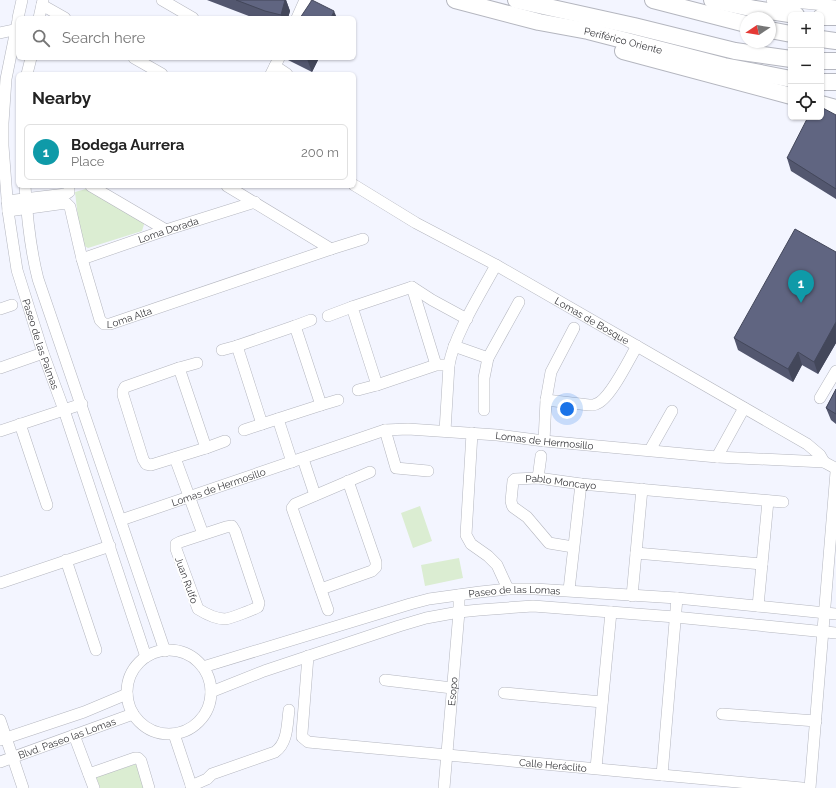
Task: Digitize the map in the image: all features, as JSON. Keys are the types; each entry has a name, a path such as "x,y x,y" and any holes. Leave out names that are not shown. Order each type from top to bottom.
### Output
{"highway":[{"name":"Periférico Oriente","path":"455,0 539,22 588,31 724,66 788,78"},
{"path":"516,0 634,26 735,51 788,59"},
{"path":"653,0 740,22"},
{"path":"712,0 788,14"},
{"path":"824,17 836,17"},
{"path":"539,22 550,29 590,41 684,68 788,95"},
{"path":"776,31 788,33"},
{"path":"824,39 836,40"},
{"path":"824,62 836,61"},
{"path":"824,82 836,82"},
{"path":"824,105 836,108"}],"street":[{"name":"Paseo de las Palmas","path":"19,16 22,0"},
{"path":"162,0 190,16"},
{"path":"298,16 305,0"},
{"path":"772,0 836,6"},
{"path":"39,16 42,2 62,16"},
{"path":"0,33 16,25"},
{"name":"Paseo de las Palmas","path":"16,34 5,87 1,147 17,270 24,297 64,410 146,657"},
{"path":"28,72 30,60"},
{"path":"138,60 158,72"},
{"path":"275,66 284,72"},
{"name":"Lomas de Bosque","path":"356,186 416,223 496,265 807,444 820,455 824,462"},
{"name":"Paseo de las Palmas","path":"25,188 31,252 38,279 165,650"},
{"name":"Loma Alta","path":"26,204 66,194 69,192 70,188"},
{"path":"94,188 166,230"},
{"path":"230,188 331,248"},
{"name":"Loma Dorada","path":"82,259 166,230 255,202"},
{"name":"Loma Alta","path":"8,206 26,204 68,204 100,320 104,324 110,324 331,248 363,239"},
{"path":"445,431 450,354 496,265"},
{"path":"412,287 467,319"},
{"path":"328,316 412,287"},
{"path":"412,287 436,365"},
{"path":"484,410 484,378 488,358 519,302"},
{"path":"0,309 12,305"},
{"path":"352,307 378,385"},
{"path":"222,350 311,320"},
{"path":"295,326 321,406"},
{"path":"544,441 546,400 551,372 574,328"},
{"path":"237,346 262,424"},
{"path":"454,346 488,358"},
{"path":"546,400 595,405 600,402 612,389 637,346"},
{"path":"0,368 43,353"},
{"path":"197,363 125,388 123,391 127,409 143,459 146,464 151,465 225,441"},
{"path":"358,390 378,385 436,365 449,365"},
{"path":"179,368 206,448"},
{"path":"820,398 836,371"},
{"path":"244,430 338,400"},
{"path":"0,431 82,404"},
{"path":"717,457 744,408"},
{"path":"650,450 672,410"},
{"path":"278,419 315,495"},
{"path":"20,424 47,505"},
{"name":"Lomas de Hermosillo","path":"121,520 190,498 385,430 408,429 445,431 717,457 824,462"},
{"path":"385,430 396,468 428,471"},
{"path":"472,433 466,535 471,544 488,556 497,565 508,589"},
{"path":"538,478 541,456"},
{"path":"175,458 203,534"},
{"path":"810,788 823,632 830,614 836,468 824,462"},
{"path":"328,610 292,508 295,504 370,472"},
{"name":"Pablo Moncayo","path":"573,547 549,543 527,517 513,507 513,481 515,479 538,478 581,484 783,502"},
{"path":"321,589 372,571 376,567 376,562 348,481"},
{"path":"569,590 581,484"},
{"path":"632,596 642,489"},
{"path":"758,606 768,501"},
{"name":"Juan Rulfo","path":"232,526 260,603 258,607 226,619 206,614 198,610 176,549 176,544 203,534 232,526"},
{"path":"0,583 110,546"},
{"path":"636,553 762,564"},
{"path":"66,560 96,650"},
{"name":"Paseo de las Lomas","path":"203,667 428,599 508,589 569,590 632,596 677,598 830,614"},
{"name":"Esopo","path":"444,788 459,612 459,595"},
{"path":"662,775 677,598"},
{"name":"Paseo de las Lomas","path":"211,692 264,671 325,650 426,618 459,612 533,606 675,617 836,634"},
{"path":"596,768 611,612"},
{"path":"318,632 325,650"},
{"path":"165,650 186,654 203,667 207,675 211,692 208,707 201,720 188,730 174,734 162,734 151,730 141,723 133,714 127,694 129,680 136,667 146,657 165,650"},
{"name":"Calle Heráclito","path":"308,656 302,737 308,742 802,788"},
{"path":"385,680 452,688"},
{"path":"504,693 602,702"},
{"path":"3,739 84,712 127,694"},
{"path":"174,734 190,784 207,779 212,774 275,752 280,748 287,728 289,710"},
{"name":"Blvd. Paseo las Lomas","path":"0,762 133,714"},
{"path":"722,714 816,721"},
{"path":"0,720 3,739 13,758 23,788"},
{"path":"74,735 94,788"},
{"path":"89,774 138,758 141,761 149,788"}],"green space":[{"path":"86,189 145,221 142,231 88,248 81,244 75,192"},
{"path":"420,506 432,541 413,548 401,513"},
{"path":"459,558 463,578 425,586 421,565"},
{"path":"136,764 144,788 100,788 96,777"}],"building":[{"path":"236,0 285,0 281,15 265,11"},
{"path":"312,0 334,11 332,16 301,16"},
{"path":"824,109 836,115 836,189 787,158 806,120 824,120"},
{"path":"795,229 836,252 836,322 814,362 798,352 788,369 734,338"},
{"path":"836,389 836,414 826,408"}],"place":[{"name":"Bodega Aurrera","path":"801,303"}]}
